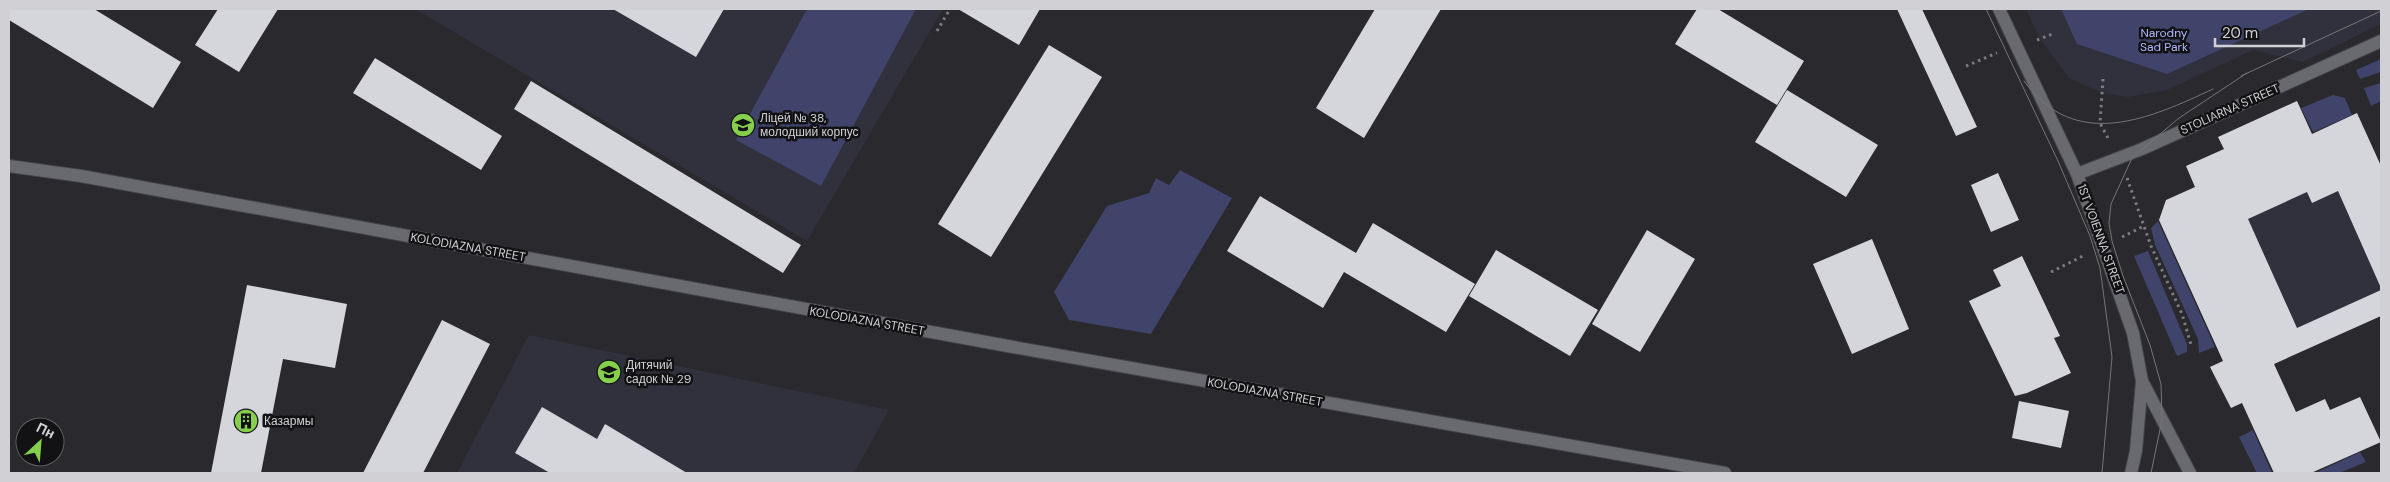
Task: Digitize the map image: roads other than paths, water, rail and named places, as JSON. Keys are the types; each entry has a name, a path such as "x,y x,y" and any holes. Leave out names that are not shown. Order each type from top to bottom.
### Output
{"street":[{"name":"1ST VOIENNA STREET","path":"1999,9 2077,174 2133,334 2142,381 2190,473"},
{"name":"STOLIARNA STREET","path":"2077,174 2142,149 2381,41"},
{"name":"KOLODIAZNA STREET","path":"9,166 81,176 1013,348 1725,473"},
{"path":"2131,473 2136,451 2142,381"}],"tram line":[{"path":"1986,9 2058,161 2090,236 2100,268 2112,357 2102,473"},
{"path":"2241,76 2381,11"},
{"path":"2151,473 2162,420 2161,384 2150,345 2123,276 2112,241 2109,223 2111,204 2132,158 2179,118 2247,73"},
{"path":"2024,81 2044,103 2066,117 2090,123 2114,123 2139,118 2164,110 2213,89"}],"place":[{"name":"Ліцей № 38, молодший корпус","path":"743,125"},
{"name":"Дитячий садок № 29","path":"609,372"},
{"name":"Казармы","path":"246,421"}],"park label":[{"name":"Narodny Sad Park","path":"2164,40"}]}
